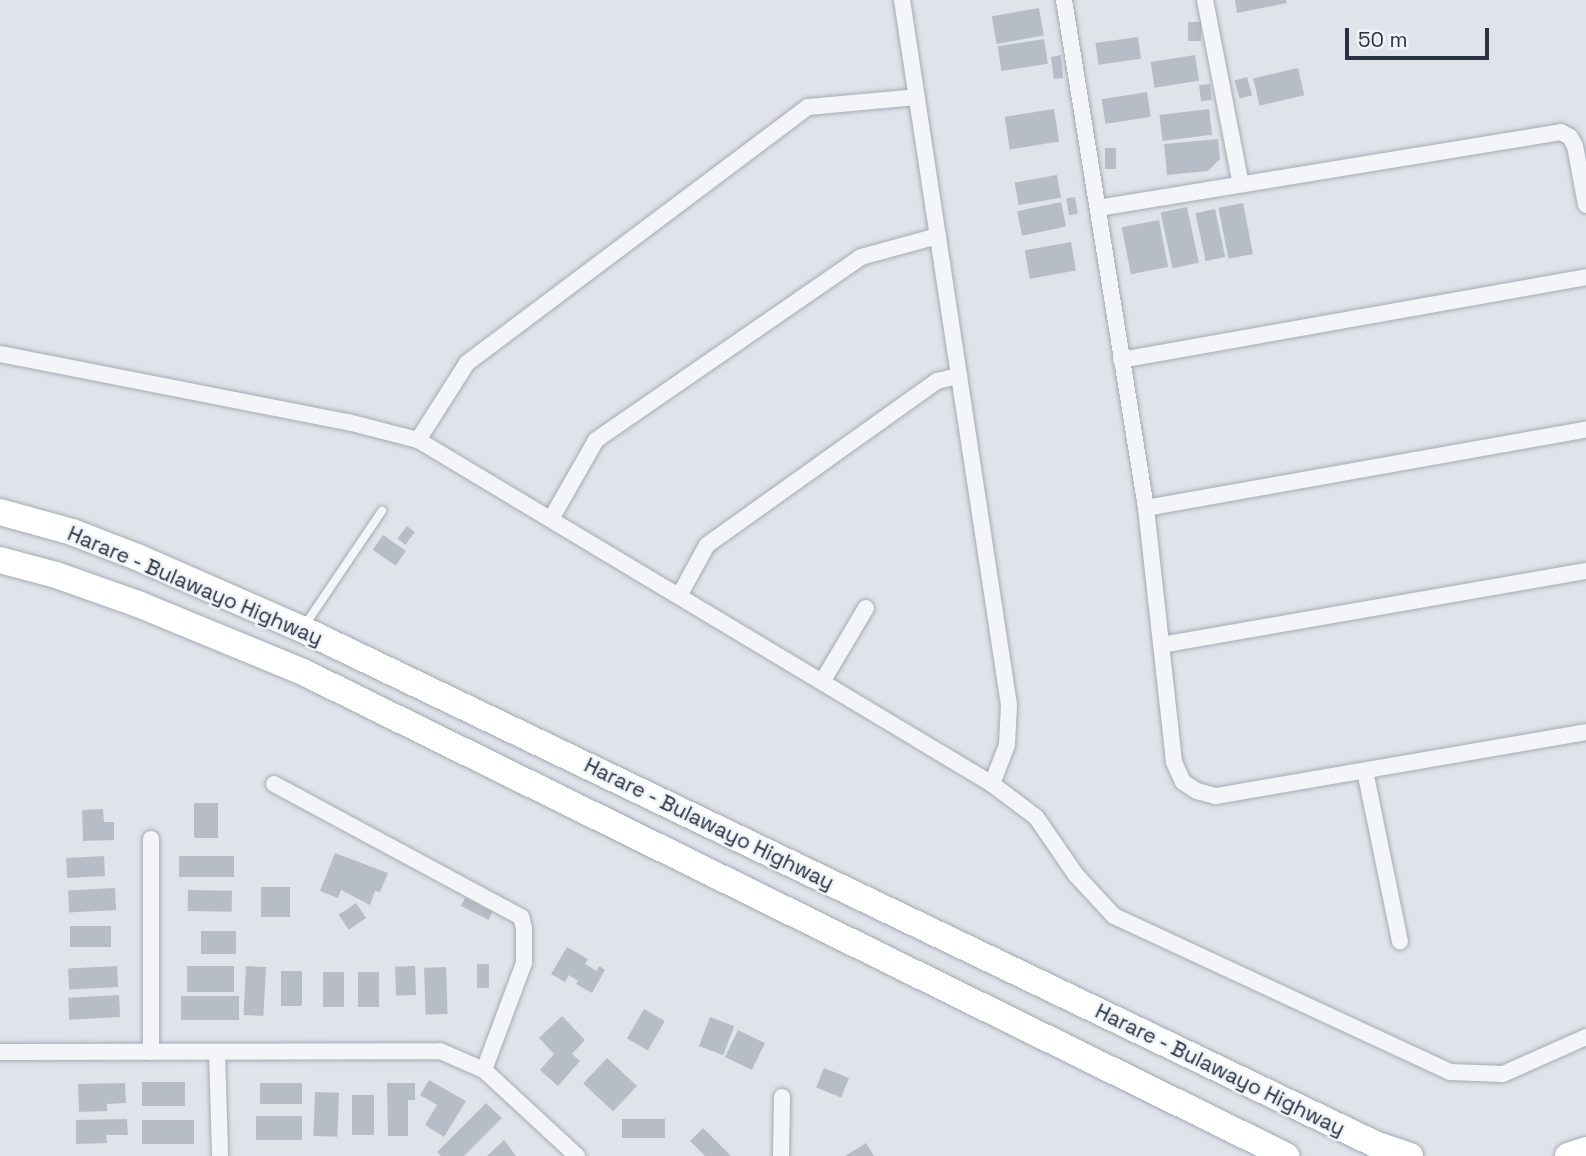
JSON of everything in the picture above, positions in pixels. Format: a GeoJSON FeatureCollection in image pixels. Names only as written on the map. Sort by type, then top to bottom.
{"type":"FeatureCollection","features":[{"type":"Feature","properties":{"kind":"highway","name":"Harare - Bulawayo Highway"},"geometry":{"type":"LineString","coordinates":[[0,512],[72,532],[303,629],[1375,1144],[1410,1156]]}},
{"type":"Feature","properties":{"kind":"highway","name":"Harare - Bulawayo Highway"},"geometry":{"type":"LineString","coordinates":[[0,561],[56,575],[138,604],[303,672],[1284,1155]]}},
{"type":"Feature","properties":{"kind":"highway"},"geometry":{"type":"LineString","coordinates":[[1569,1156],[1586,1150]]}},
{"type":"Feature","properties":{"kind":"street"},"geometry":{"type":"LineString","coordinates":[[902,0],[1009,705],[1007,745],[992,784]]}},
{"type":"Feature","properties":{"kind":"street"},"geometry":{"type":"LineString","coordinates":[[1064,0],[1146,508],[1174,762],[1183,782],[1197,791],[1216,796],[1586,732]]}},
{"type":"Feature","properties":{"kind":"street"},"geometry":{"type":"LineString","coordinates":[[1205,0],[1241,185]]}},
{"type":"Feature","properties":{"kind":"street"},"geometry":{"type":"LineString","coordinates":[[418,440],[467,363],[808,107],[917,97]]}},
{"type":"Feature","properties":{"kind":"street"},"geometry":{"type":"LineString","coordinates":[[1098,208],[1561,132],[1570,137],[1575,146],[1586,205]]}},
{"type":"Feature","properties":{"kind":"street"},"geometry":{"type":"LineString","coordinates":[[551,519],[596,440],[862,257],[938,236]]}},
{"type":"Feature","properties":{"kind":"street"},"geometry":{"type":"LineString","coordinates":[[1121,360],[1586,276]]}},
{"type":"Feature","properties":{"kind":"street"},"geometry":{"type":"LineString","coordinates":[[0,354],[348,422],[418,440],[992,784],[1036,817],[1076,875],[1114,916],[1450,1072],[1503,1074],[1586,1037]]}},
{"type":"Feature","properties":{"kind":"street"},"geometry":{"type":"LineString","coordinates":[[679,596],[707,545],[937,381],[959,376]]}},
{"type":"Feature","properties":{"kind":"street"},"geometry":{"type":"LineString","coordinates":[[1146,508],[1586,430]]}},
{"type":"Feature","properties":{"kind":"street"},"geometry":{"type":"LineString","coordinates":[[1161,645],[1586,571]]}},
{"type":"Feature","properties":{"kind":"street"},"geometry":{"type":"LineString","coordinates":[[822,682],[866,607]]}},
{"type":"Feature","properties":{"kind":"street"},"geometry":{"type":"LineString","coordinates":[[1365,771],[1400,941]]}},
{"type":"Feature","properties":{"kind":"street"},"geometry":{"type":"LineString","coordinates":[[274,784],[521,918],[524,929],[524,963],[484,1070]]}},
{"type":"Feature","properties":{"kind":"street"},"geometry":{"type":"LineString","coordinates":[[150,839],[150,1052]]}},
{"type":"Feature","properties":{"kind":"street"},"geometry":{"type":"LineString","coordinates":[[0,1052],[440,1051],[484,1070],[577,1156]]}},
{"type":"Feature","properties":{"kind":"street"},"geometry":{"type":"LineString","coordinates":[[217,1052],[220,1156]]}},
{"type":"Feature","properties":{"kind":"street"},"geometry":{"type":"LineString","coordinates":[[781,1156],[782,1097]]}},
{"type":"Feature","properties":{"kind":"lane"},"geometry":{"type":"LineString","coordinates":[[303,629],[382,512]]}},
{"type":"Feature","properties":{"kind":"building"},"geometry":{"type":"Polygon","coordinates":[[[1235,0],[1286,0],[1287,3],[1237,13],[1235,0]]]}},
{"type":"Feature","properties":{"kind":"building"},"geometry":{"type":"Polygon","coordinates":[[[1039,8],[1044,36],[997,44],[992,16],[1039,8]]]}},
{"type":"Feature","properties":{"kind":"building"},"geometry":{"type":"Polygon","coordinates":[[[1188,22],[1201,22],[1201,41],[1188,41],[1188,22]]]}},
{"type":"Feature","properties":{"kind":"building"},"geometry":{"type":"Polygon","coordinates":[[[1138,37],[1141,59],[1098,65],[1095,43],[1138,37]]]}},
{"type":"Feature","properties":{"kind":"building"},"geometry":{"type":"Polygon","coordinates":[[[1044,39],[1048,64],[1001,71],[998,46],[1044,39]]]}},
{"type":"Feature","properties":{"kind":"building"},"geometry":{"type":"Polygon","coordinates":[[[1061,55],[1063,78],[1054,79],[1051,57],[1061,55]]]}},
{"type":"Feature","properties":{"kind":"building"},"geometry":{"type":"Polygon","coordinates":[[[1195,55],[1199,81],[1155,88],[1151,62],[1195,55]]]}},
{"type":"Feature","properties":{"kind":"building"},"geometry":{"type":"Polygon","coordinates":[[[1298,68],[1304,95],[1259,106],[1253,78],[1298,68]]]}},
{"type":"Feature","properties":{"kind":"building"},"geometry":{"type":"Polygon","coordinates":[[[1247,77],[1252,95],[1240,99],[1235,81],[1247,77]]]}},
{"type":"Feature","properties":{"kind":"building"},"geometry":{"type":"Polygon","coordinates":[[[1210,84],[1212,100],[1201,101],[1199,85],[1210,84]]]}},
{"type":"Feature","properties":{"kind":"building"},"geometry":{"type":"Polygon","coordinates":[[[1147,92],[1151,117],[1105,124],[1102,99],[1147,92]]]}},
{"type":"Feature","properties":{"kind":"building"},"geometry":{"type":"Polygon","coordinates":[[[1054,109],[1059,142],[1010,149],[1005,117],[1054,109]]]}},
{"type":"Feature","properties":{"kind":"building"},"geometry":{"type":"Polygon","coordinates":[[[1209,109],[1212,135],[1163,141],[1159,115],[1209,109]]]}},
{"type":"Feature","properties":{"kind":"building"},"geometry":{"type":"Polygon","coordinates":[[[1218,139],[1220,159],[1208,171],[1167,175],[1164,144],[1218,139]]]}},
{"type":"Feature","properties":{"kind":"building"},"geometry":{"type":"Polygon","coordinates":[[[1105,148],[1116,148],[1116,169],[1105,169],[1105,148]]]}},
{"type":"Feature","properties":{"kind":"building"},"geometry":{"type":"Polygon","coordinates":[[[1057,175],[1061,198],[1019,205],[1015,182],[1057,175]]]}},
{"type":"Feature","properties":{"kind":"building"},"geometry":{"type":"Polygon","coordinates":[[[1075,197],[1078,214],[1069,215],[1066,199],[1075,197]]]}},
{"type":"Feature","properties":{"kind":"building"},"geometry":{"type":"Polygon","coordinates":[[[1061,202],[1066,226],[1022,236],[1017,211],[1061,202]]]}},
{"type":"Feature","properties":{"kind":"building"},"geometry":{"type":"Polygon","coordinates":[[[1243,203],[1253,254],[1228,259],[1218,208],[1243,203]]]}},
{"type":"Feature","properties":{"kind":"building"},"geometry":{"type":"Polygon","coordinates":[[[1187,207],[1199,263],[1172,268],[1161,213],[1187,207]]]}},
{"type":"Feature","properties":{"kind":"building"},"geometry":{"type":"Polygon","coordinates":[[[1215,209],[1225,257],[1206,261],[1195,213],[1215,209]]]}},
{"type":"Feature","properties":{"kind":"building"},"geometry":{"type":"Polygon","coordinates":[[[1159,220],[1168,267],[1131,274],[1122,227],[1159,220]]]}},
{"type":"Feature","properties":{"kind":"building"},"geometry":{"type":"Polygon","coordinates":[[[1071,242],[1076,271],[1030,279],[1025,250],[1071,242]]]}},
{"type":"Feature","properties":{"kind":"building"},"geometry":{"type":"Polygon","coordinates":[[[407,526],[415,532],[405,545],[397,539],[407,526]]]}},
{"type":"Feature","properties":{"kind":"building"},"geometry":{"type":"Polygon","coordinates":[[[383,535],[406,551],[396,566],[373,550],[383,535]]]}},
{"type":"Feature","properties":{"kind":"building"},"geometry":{"type":"Polygon","coordinates":[[[194,803],[218,803],[218,838],[194,838],[194,803]]]}},
{"type":"Feature","properties":{"kind":"building"},"geometry":{"type":"Polygon","coordinates":[[[103,809],[104,822],[114,822],[114,840],[83,841],[82,810],[103,809]]]}},
{"type":"Feature","properties":{"kind":"building"},"geometry":{"type":"Polygon","coordinates":[[[335,853],[388,873],[380,892],[375,891],[370,905],[341,890],[338,898],[320,891],[335,853]]]}},
{"type":"Feature","properties":{"kind":"building"},"geometry":{"type":"Polygon","coordinates":[[[104,856],[105,876],[67,878],[66,858],[104,856]]]}},
{"type":"Feature","properties":{"kind":"building"},"geometry":{"type":"Polygon","coordinates":[[[179,856],[234,856],[234,877],[179,877],[179,856]]]}},
{"type":"Feature","properties":{"kind":"building"},"geometry":{"type":"Polygon","coordinates":[[[261,887],[290,887],[290,917],[261,917],[261,887]]]}},
{"type":"Feature","properties":{"kind":"building"},"geometry":{"type":"Polygon","coordinates":[[[115,888],[116,910],[69,912],[68,890],[115,888]]]}},
{"type":"Feature","properties":{"kind":"building"},"geometry":{"type":"Polygon","coordinates":[[[188,890],[232,891],[232,912],[188,911],[188,890]]]}},
{"type":"Feature","properties":{"kind":"building"},"geometry":{"type":"Polygon","coordinates":[[[465,898],[493,912],[489,920],[461,906],[465,898]]]}},
{"type":"Feature","properties":{"kind":"building"},"geometry":{"type":"Polygon","coordinates":[[[356,903],[366,918],[349,930],[339,915],[356,903]]]}},
{"type":"Feature","properties":{"kind":"building"},"geometry":{"type":"Polygon","coordinates":[[[70,926],[111,926],[111,947],[70,947],[70,926]]]}},
{"type":"Feature","properties":{"kind":"building"},"geometry":{"type":"Polygon","coordinates":[[[201,931],[236,931],[236,954],[201,954],[201,931]]]}},
{"type":"Feature","properties":{"kind":"building"},"geometry":{"type":"Polygon","coordinates":[[[567,947],[588,959],[585,964],[597,971],[599,966],[605,970],[592,993],[576,984],[578,981],[569,975],[565,982],[551,974],[567,947]]]}},
{"type":"Feature","properties":{"kind":"building"},"geometry":{"type":"Polygon","coordinates":[[[477,964],[489,964],[489,988],[477,988],[477,964]]]}},
{"type":"Feature","properties":{"kind":"building"},"geometry":{"type":"Polygon","coordinates":[[[117,966],[118,987],[69,990],[68,969],[117,966]]]}},
{"type":"Feature","properties":{"kind":"building"},"geometry":{"type":"Polygon","coordinates":[[[187,966],[234,966],[234,992],[187,992],[187,966]]]}},
{"type":"Feature","properties":{"kind":"building"},"geometry":{"type":"Polygon","coordinates":[[[246,966],[266,967],[263,1016],[243,1015],[246,966]]]}},
{"type":"Feature","properties":{"kind":"building"},"geometry":{"type":"Polygon","coordinates":[[[415,966],[416,995],[396,996],[395,967],[415,966]]]}},
{"type":"Feature","properties":{"kind":"building"},"geometry":{"type":"Polygon","coordinates":[[[446,967],[448,1014],[426,1015],[424,968],[446,967]]]}},
{"type":"Feature","properties":{"kind":"building"},"geometry":{"type":"Polygon","coordinates":[[[281,971],[302,971],[302,1006],[281,1006],[281,971]]]}},
{"type":"Feature","properties":{"kind":"building"},"geometry":{"type":"Polygon","coordinates":[[[323,972],[344,972],[344,1007],[323,1007],[323,972]]]}},
{"type":"Feature","properties":{"kind":"building"},"geometry":{"type":"Polygon","coordinates":[[[358,972],[379,972],[379,1007],[358,1007],[358,972]]]}},
{"type":"Feature","properties":{"kind":"building"},"geometry":{"type":"Polygon","coordinates":[[[119,995],[120,1017],[69,1020],[68,998],[119,995]]]}},
{"type":"Feature","properties":{"kind":"building"},"geometry":{"type":"Polygon","coordinates":[[[181,996],[239,996],[239,1020],[181,1020],[181,996]]]}},
{"type":"Feature","properties":{"kind":"building"},"geometry":{"type":"Polygon","coordinates":[[[644,1009],[665,1021],[648,1050],[627,1038],[644,1009]]]}},
{"type":"Feature","properties":{"kind":"building"},"geometry":{"type":"Polygon","coordinates":[[[562,1016],[585,1040],[572,1054],[580,1061],[558,1086],[540,1070],[554,1054],[539,1038],[562,1016]]]}},
{"type":"Feature","properties":{"kind":"building"},"geometry":{"type":"Polygon","coordinates":[[[710,1017],[734,1026],[723,1055],[699,1046],[710,1017]]]}},
{"type":"Feature","properties":{"kind":"building"},"geometry":{"type":"Polygon","coordinates":[[[738,1030],[765,1043],[752,1070],[725,1057],[738,1030]]]}},
{"type":"Feature","properties":{"kind":"building"},"geometry":{"type":"Polygon","coordinates":[[[607,1058],[637,1086],[613,1112],[583,1084],[607,1058]]]}},
{"type":"Feature","properties":{"kind":"building"},"geometry":{"type":"Polygon","coordinates":[[[824,1068],[849,1078],[841,1098],[816,1087],[824,1068]]]}},
{"type":"Feature","properties":{"kind":"building"},"geometry":{"type":"Polygon","coordinates":[[[429,1080],[466,1101],[444,1137],[425,1125],[437,1105],[420,1095],[429,1080]]]}},
{"type":"Feature","properties":{"kind":"building"},"geometry":{"type":"Polygon","coordinates":[[[142,1082],[185,1082],[185,1106],[142,1106],[142,1082]]]}},
{"type":"Feature","properties":{"kind":"building"},"geometry":{"type":"Polygon","coordinates":[[[125,1083],[126,1103],[107,1104],[107,1111],[79,1112],[78,1084],[125,1083]]]}},
{"type":"Feature","properties":{"kind":"building"},"geometry":{"type":"Polygon","coordinates":[[[260,1083],[302,1083],[302,1104],[260,1104],[260,1083]]]}},
{"type":"Feature","properties":{"kind":"building"},"geometry":{"type":"Polygon","coordinates":[[[387,1083],[415,1083],[415,1100],[408,1100],[408,1136],[388,1136],[387,1083]]]}},
{"type":"Feature","properties":{"kind":"building"},"geometry":{"type":"Polygon","coordinates":[[[315,1092],[339,1093],[337,1137],[313,1136],[315,1092]]]}},
{"type":"Feature","properties":{"kind":"building"},"geometry":{"type":"Polygon","coordinates":[[[352,1095],[374,1095],[374,1135],[352,1135],[352,1095]]]}},
{"type":"Feature","properties":{"kind":"building"},"geometry":{"type":"Polygon","coordinates":[[[486,1103],[502,1118],[464,1156],[441,1156],[437,1152],[486,1103]]]}},
{"type":"Feature","properties":{"kind":"building"},"geometry":{"type":"Polygon","coordinates":[[[256,1116],[302,1116],[302,1140],[256,1140],[256,1116]]]}},
{"type":"Feature","properties":{"kind":"building"},"geometry":{"type":"Polygon","coordinates":[[[127,1119],[128,1135],[106,1135],[107,1143],[76,1144],[76,1120],[127,1119]]]}},
{"type":"Feature","properties":{"kind":"building"},"geometry":{"type":"Polygon","coordinates":[[[622,1119],[665,1119],[665,1138],[622,1138],[622,1119]]]}},
{"type":"Feature","properties":{"kind":"building"},"geometry":{"type":"Polygon","coordinates":[[[142,1120],[194,1120],[194,1144],[142,1144],[142,1120]]]}},
{"type":"Feature","properties":{"kind":"building"},"geometry":{"type":"Polygon","coordinates":[[[703,1128],[731,1156],[705,1156],[690,1141],[703,1128]]]}},
{"type":"Feature","properties":{"kind":"building"},"geometry":{"type":"Polygon","coordinates":[[[504,1140],[516,1156],[487,1156],[504,1140]]]}},
{"type":"Feature","properties":{"kind":"building"},"geometry":{"type":"Polygon","coordinates":[[[866,1143],[874,1156],[845,1156],[866,1143]]]}}]}
